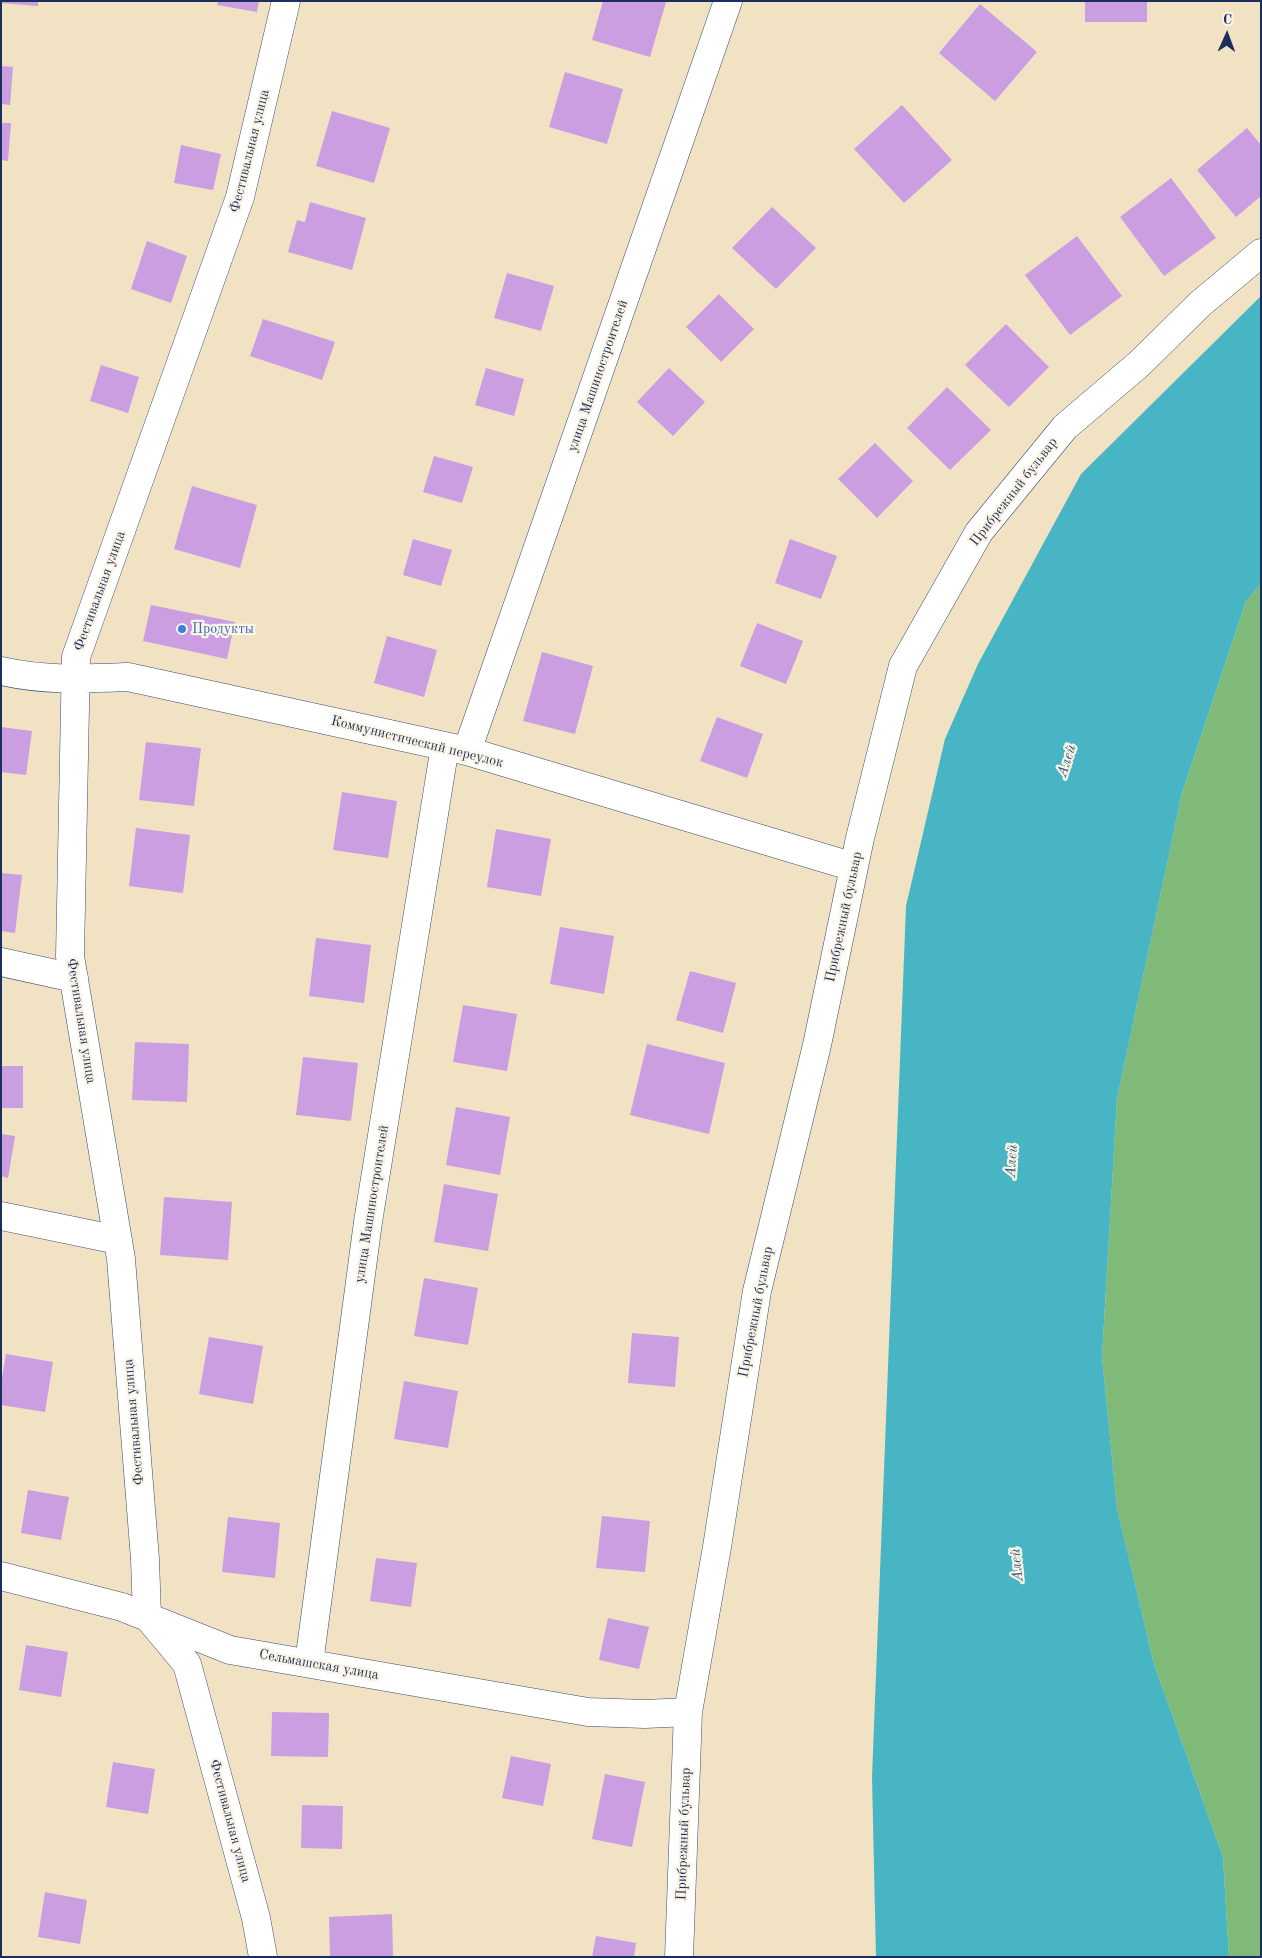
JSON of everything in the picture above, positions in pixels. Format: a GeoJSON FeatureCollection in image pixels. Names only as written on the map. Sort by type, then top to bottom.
{"type":"FeatureCollection","features":[{"type":"Feature","properties":{"kind":"street","name":"Фестивальная улица"},"geometry":{"type":"LineString","coordinates":[[263,1957],[256,1918],[187,1664],[147,1616],[145,1559],[118,1240],[70,956],[76,657],[240,197],[286,1]]}},
{"type":"Feature","properties":{"kind":"street","name":"улица Машиностроителей"},"geometry":{"type":"LineString","coordinates":[[309,1663],[368,1222],[456,748],[728,1]]}},
{"type":"Feature","properties":{"kind":"street","name":"Прибрежный бульвар"},"geometry":{"type":"LineString","coordinates":[[679,1957],[688,1712],[717,1547],[757,1290],[817,1045],[854,867],[903,666],[979,532],[1065,427],[1138,364],[1200,304],[1261,252]]}},
{"type":"Feature","properties":{"kind":"street","name":"Коммунистический переулок"},"geometry":{"type":"LineString","coordinates":[[1,670],[28,677],[77,679],[128,677],[456,748],[854,867]]}},
{"type":"Feature","properties":{"kind":"street"},"geometry":{"type":"LineString","coordinates":[[1,962],[74,978]]}},
{"type":"Feature","properties":{"kind":"street"},"geometry":{"type":"LineString","coordinates":[[1,1216],[118,1240]]}},
{"type":"Feature","properties":{"kind":"street","name":"Сельмашская улица"},"geometry":{"type":"LineString","coordinates":[[1,1576],[122,1606],[230,1650],[588,1712],[645,1714],[688,1712]]}},
{"type":"Feature","properties":{"kind":"green space"},"geometry":{"type":"Polygon","coordinates":[[[1261,584],[1261,1957],[1229,1957],[1223,1857],[1154,1664],[1117,1508],[1102,1357],[1117,1099],[1182,793],[1246,601],[1261,584]]]}},
{"type":"Feature","properties":{"kind":"water","name":"Алей"},"geometry":{"type":"Polygon","coordinates":[[[1261,296],[1261,584],[1246,601],[1182,793],[1117,1099],[1102,1357],[1117,1508],[1154,1664],[1223,1857],[1229,1957],[876,1957],[872,1777],[906,906],[945,739],[978,664],[1081,474],[1261,296]]]}},
{"type":"Feature","properties":{"kind":"building"},"geometry":{"type":"Polygon","coordinates":[[[1,1],[38,1],[38,6],[1,3],[1,1]]]}},
{"type":"Feature","properties":{"kind":"building"},"geometry":{"type":"Polygon","coordinates":[[[218,1],[259,1],[257,12],[217,5],[218,1]]]}},
{"type":"Feature","properties":{"kind":"building"},"geometry":{"type":"Polygon","coordinates":[[[603,1],[666,2],[650,57],[592,40],[603,1]]]}},
{"type":"Feature","properties":{"kind":"building"},"geometry":{"type":"Polygon","coordinates":[[[1085,1],[1147,1],[1147,22],[1085,22],[1085,1]]]}},
{"type":"Feature","properties":{"kind":"building"},"geometry":{"type":"Polygon","coordinates":[[[980,4],[1037,52],[995,101],[939,53],[980,4]]]}},
{"type":"Feature","properties":{"kind":"building"},"geometry":{"type":"Polygon","coordinates":[[[1,66],[13,67],[10,105],[1,104],[1,66]]]}},
{"type":"Feature","properties":{"kind":"building"},"geometry":{"type":"Polygon","coordinates":[[[565,72],[623,89],[607,144],[549,127],[565,72]]]}},
{"type":"Feature","properties":{"kind":"building"},"geometry":{"type":"Polygon","coordinates":[[[902,105],[952,160],[904,203],[854,149],[902,105]]]}},
{"type":"Feature","properties":{"kind":"building"},"geometry":{"type":"Polygon","coordinates":[[[332,111],[390,128],[374,183],[316,166],[332,111]]]}},
{"type":"Feature","properties":{"kind":"building"},"geometry":{"type":"Polygon","coordinates":[[[1,123],[11,123],[8,161],[1,160],[1,123]]]}},
{"type":"Feature","properties":{"kind":"building"},"geometry":{"type":"Polygon","coordinates":[[[1247,128],[1261,145],[1261,196],[1236,217],[1197,170],[1247,128]]]}},
{"type":"Feature","properties":{"kind":"building"},"geometry":{"type":"Polygon","coordinates":[[[181,145],[221,154],[213,190],[174,183],[181,145]]]}},
{"type":"Feature","properties":{"kind":"building"},"geometry":{"type":"Polygon","coordinates":[[[1171,178],[1216,238],[1164,276],[1120,217],[1171,178]]]}},
{"type":"Feature","properties":{"kind":"building"},"geometry":{"type":"Polygon","coordinates":[[[310,202],[366,218],[352,270],[288,252],[297,220],[305,222],[310,202]]]}},
{"type":"Feature","properties":{"kind":"building"},"geometry":{"type":"Polygon","coordinates":[[[772,207],[816,248],[776,289],[732,248],[772,207]]]}},
{"type":"Feature","properties":{"kind":"building"},"geometry":{"type":"Polygon","coordinates":[[[1077,236],[1122,296],[1070,335],[1025,275],[1077,236]]]}},
{"type":"Feature","properties":{"kind":"building"},"geometry":{"type":"Polygon","coordinates":[[[147,241],[187,256],[171,303],[131,289],[147,241]]]}},
{"type":"Feature","properties":{"kind":"building"},"geometry":{"type":"Polygon","coordinates":[[[507,273],[554,286],[541,331],[494,318],[507,273]]]}},
{"type":"Feature","properties":{"kind":"building"},"geometry":{"type":"Polygon","coordinates":[[[719,294],[754,329],[721,362],[686,327],[719,294]]]}},
{"type":"Feature","properties":{"kind":"building"},"geometry":{"type":"Polygon","coordinates":[[[263,319],[335,342],[322,380],[250,356],[263,319]]]}},
{"type":"Feature","properties":{"kind":"building"},"geometry":{"type":"Polygon","coordinates":[[[1006,324],[1049,367],[1009,407],[965,365],[1006,324]]]}},
{"type":"Feature","properties":{"kind":"building"},"geometry":{"type":"Polygon","coordinates":[[[101,365],[139,377],[128,413],[90,401],[101,365]]]}},
{"type":"Feature","properties":{"kind":"building"},"geometry":{"type":"Polygon","coordinates":[[[486,368],[524,379],[514,416],[475,405],[486,368]]]}},
{"type":"Feature","properties":{"kind":"building"},"geometry":{"type":"Polygon","coordinates":[[[669,368],[705,402],[673,436],[637,402],[669,368]]]}},
{"type":"Feature","properties":{"kind":"building"},"geometry":{"type":"Polygon","coordinates":[[[947,387],[991,430],[950,470],[907,428],[947,387]]]}},
{"type":"Feature","properties":{"kind":"building"},"geometry":{"type":"Polygon","coordinates":[[[875,443],[913,481],[877,518],[838,479],[875,443]]]}},
{"type":"Feature","properties":{"kind":"building"},"geometry":{"type":"Polygon","coordinates":[[[434,456],[473,467],[462,503],[423,492],[434,456]]]}},
{"type":"Feature","properties":{"kind":"building"},"geometry":{"type":"Polygon","coordinates":[[[192,486],[257,505],[240,568],[174,549],[192,486]]]}},
{"type":"Feature","properties":{"kind":"building"},"geometry":{"type":"Polygon","coordinates":[[[413,539],[452,550],[441,586],[403,575],[413,539]]]}},
{"type":"Feature","properties":{"kind":"building"},"geometry":{"type":"Polygon","coordinates":[[[790,539],[837,556],[821,599],[775,583],[790,539]]]}},
{"type":"Feature","properties":{"kind":"building"},"geometry":{"type":"Polygon","coordinates":[[[151,605],[235,622],[227,659],[143,641],[151,605]]]}},
{"type":"Feature","properties":{"kind":"building"},"geometry":{"type":"Polygon","coordinates":[[[757,623],[803,641],[786,684],[740,666],[757,623]]]}},
{"type":"Feature","properties":{"kind":"building"},"geometry":{"type":"Polygon","coordinates":[[[387,636],[437,650],[424,697],[374,683],[387,636]]]}},
{"type":"Feature","properties":{"kind":"building"},"geometry":{"type":"Polygon","coordinates":[[[542,652],[593,666],[575,734],[523,721],[542,652]]]}},
{"type":"Feature","properties":{"kind":"building"},"geometry":{"type":"Polygon","coordinates":[[[717,717],[763,734],[747,778],[700,761],[717,717]]]}},
{"type":"Feature","properties":{"kind":"building"},"geometry":{"type":"Polygon","coordinates":[[[1,727],[32,731],[26,775],[1,772],[1,727]]]}},
{"type":"Feature","properties":{"kind":"building"},"geometry":{"type":"Polygon","coordinates":[[[146,742],[201,748],[194,806],[139,800],[146,742]]]}},
{"type":"Feature","properties":{"kind":"building"},"geometry":{"type":"Polygon","coordinates":[[[342,792],[397,801],[388,858],[333,850],[342,792]]]}},
{"type":"Feature","properties":{"kind":"building"},"geometry":{"type":"Polygon","coordinates":[[[136,828],[190,835],[183,893],[129,886],[136,828]]]}},
{"type":"Feature","properties":{"kind":"building"},"geometry":{"type":"Polygon","coordinates":[[[496,829],[551,839],[541,896],[487,887],[496,829]]]}},
{"type":"Feature","properties":{"kind":"building"},"geometry":{"type":"Polygon","coordinates":[[[1,873],[22,875],[15,933],[1,931],[1,873]]]}},
{"type":"Feature","properties":{"kind":"building"},"geometry":{"type":"Polygon","coordinates":[[[560,927],[614,936],[604,994],[550,984],[560,927]]]}},
{"type":"Feature","properties":{"kind":"building"},"geometry":{"type":"Polygon","coordinates":[[[316,938],[371,945],[364,1003],[309,996],[316,938]]]}},
{"type":"Feature","properties":{"kind":"building"},"geometry":{"type":"Polygon","coordinates":[[[690,971],[736,983],[723,1033],[676,1020],[690,971]]]}},
{"type":"Feature","properties":{"kind":"building"},"geometry":{"type":"Polygon","coordinates":[[[463,1005],[517,1014],[507,1071],[453,1062],[463,1005]]]}},
{"type":"Feature","properties":{"kind":"building"},"geometry":{"type":"Polygon","coordinates":[[[135,1042],[189,1044],[187,1102],[132,1100],[135,1042]]]}},
{"type":"Feature","properties":{"kind":"building"},"geometry":{"type":"Polygon","coordinates":[[[647,1044],[725,1063],[709,1134],[630,1115],[647,1044]]]}},
{"type":"Feature","properties":{"kind":"building"},"geometry":{"type":"Polygon","coordinates":[[[303,1057],[358,1063],[351,1121],[296,1115],[303,1057]]]}},
{"type":"Feature","properties":{"kind":"building"},"geometry":{"type":"Polygon","coordinates":[[[1,1066],[23,1066],[23,1108],[1,1108],[1,1066]]]}},
{"type":"Feature","properties":{"kind":"building"},"geometry":{"type":"Polygon","coordinates":[[[456,1107],[510,1117],[500,1175],[446,1165],[456,1107]]]}},
{"type":"Feature","properties":{"kind":"building"},"geometry":{"type":"Polygon","coordinates":[[[1,1134],[15,1136],[8,1178],[1,1176],[1,1134]]]}},
{"type":"Feature","properties":{"kind":"building"},"geometry":{"type":"Polygon","coordinates":[[[444,1184],[498,1194],[488,1251],[434,1242],[444,1184]]]}},
{"type":"Feature","properties":{"kind":"building"},"geometry":{"type":"Polygon","coordinates":[[[164,1197],[232,1202],[228,1260],[160,1255],[164,1197]]]}},
{"type":"Feature","properties":{"kind":"building"},"geometry":{"type":"Polygon","coordinates":[[[424,1278],[478,1288],[468,1345],[414,1336],[424,1278]]]}},
{"type":"Feature","properties":{"kind":"building"},"geometry":{"type":"Polygon","coordinates":[[[632,1333],[679,1337],[675,1387],[628,1383],[632,1333]]]}},
{"type":"Feature","properties":{"kind":"building"},"geometry":{"type":"Polygon","coordinates":[[[209,1337],[263,1346],[253,1404],[199,1394],[209,1337]]]}},
{"type":"Feature","properties":{"kind":"building"},"geometry":{"type":"Polygon","coordinates":[[[6,1354],[53,1362],[45,1412],[1,1405],[1,1384],[6,1354]]]}},
{"type":"Feature","properties":{"kind":"building"},"geometry":{"type":"Polygon","coordinates":[[[404,1381],[458,1391],[448,1448],[394,1439],[404,1381]]]}},
{"type":"Feature","properties":{"kind":"building"},"geometry":{"type":"Polygon","coordinates":[[[28,1490],[69,1497],[61,1540],[21,1533],[28,1490]]]}},
{"type":"Feature","properties":{"kind":"building"},"geometry":{"type":"Polygon","coordinates":[[[602,1516],[650,1521],[645,1572],[596,1568],[602,1516]]]}},
{"type":"Feature","properties":{"kind":"building"},"geometry":{"type":"Polygon","coordinates":[[[228,1517],[280,1523],[275,1578],[222,1572],[228,1517]]]}},
{"type":"Feature","properties":{"kind":"building"},"geometry":{"type":"Polygon","coordinates":[[[376,1558],[417,1563],[411,1607],[370,1601],[376,1558]]]}},
{"type":"Feature","properties":{"kind":"building"},"geometry":{"type":"Polygon","coordinates":[[[608,1618],[649,1627],[639,1669],[599,1660],[608,1618]]]}},
{"type":"Feature","properties":{"kind":"building"},"geometry":{"type":"Polygon","coordinates":[[[26,1645],[68,1652],[61,1697],[19,1690],[26,1645]]]}},
{"type":"Feature","properties":{"kind":"building"},"geometry":{"type":"Polygon","coordinates":[[[272,1712],[329,1713],[328,1757],[271,1756],[272,1712]]]}},
{"type":"Feature","properties":{"kind":"building"},"geometry":{"type":"Polygon","coordinates":[[[511,1756],[551,1764],[543,1806],[502,1798],[511,1756]]]}},
{"type":"Feature","properties":{"kind":"building"},"geometry":{"type":"Polygon","coordinates":[[[113,1762],[155,1769],[148,1814],[106,1807],[113,1762]]]}},
{"type":"Feature","properties":{"kind":"building"},"geometry":{"type":"Polygon","coordinates":[[[605,1774],[645,1782],[632,1847],[592,1839],[605,1774]]]}},
{"type":"Feature","properties":{"kind":"building"},"geometry":{"type":"Polygon","coordinates":[[[302,1805],[343,1806],[342,1849],[301,1848],[302,1805]]]}},
{"type":"Feature","properties":{"kind":"building"},"geometry":{"type":"Polygon","coordinates":[[[45,1892],[87,1900],[80,1944],[38,1937],[45,1892]]]}},
{"type":"Feature","properties":{"kind":"building"},"geometry":{"type":"Polygon","coordinates":[[[392,1914],[393,1957],[330,1957],[329,1917],[392,1914]]]}},
{"type":"Feature","properties":{"kind":"building"},"geometry":{"type":"Polygon","coordinates":[[[596,1936],[636,1943],[634,1957],[592,1957],[596,1936]]]}},
{"type":"Feature","properties":{"kind":"place","name":"Продукты"},"geometry":{"type":"Point","coordinates":[182,629]}}]}
